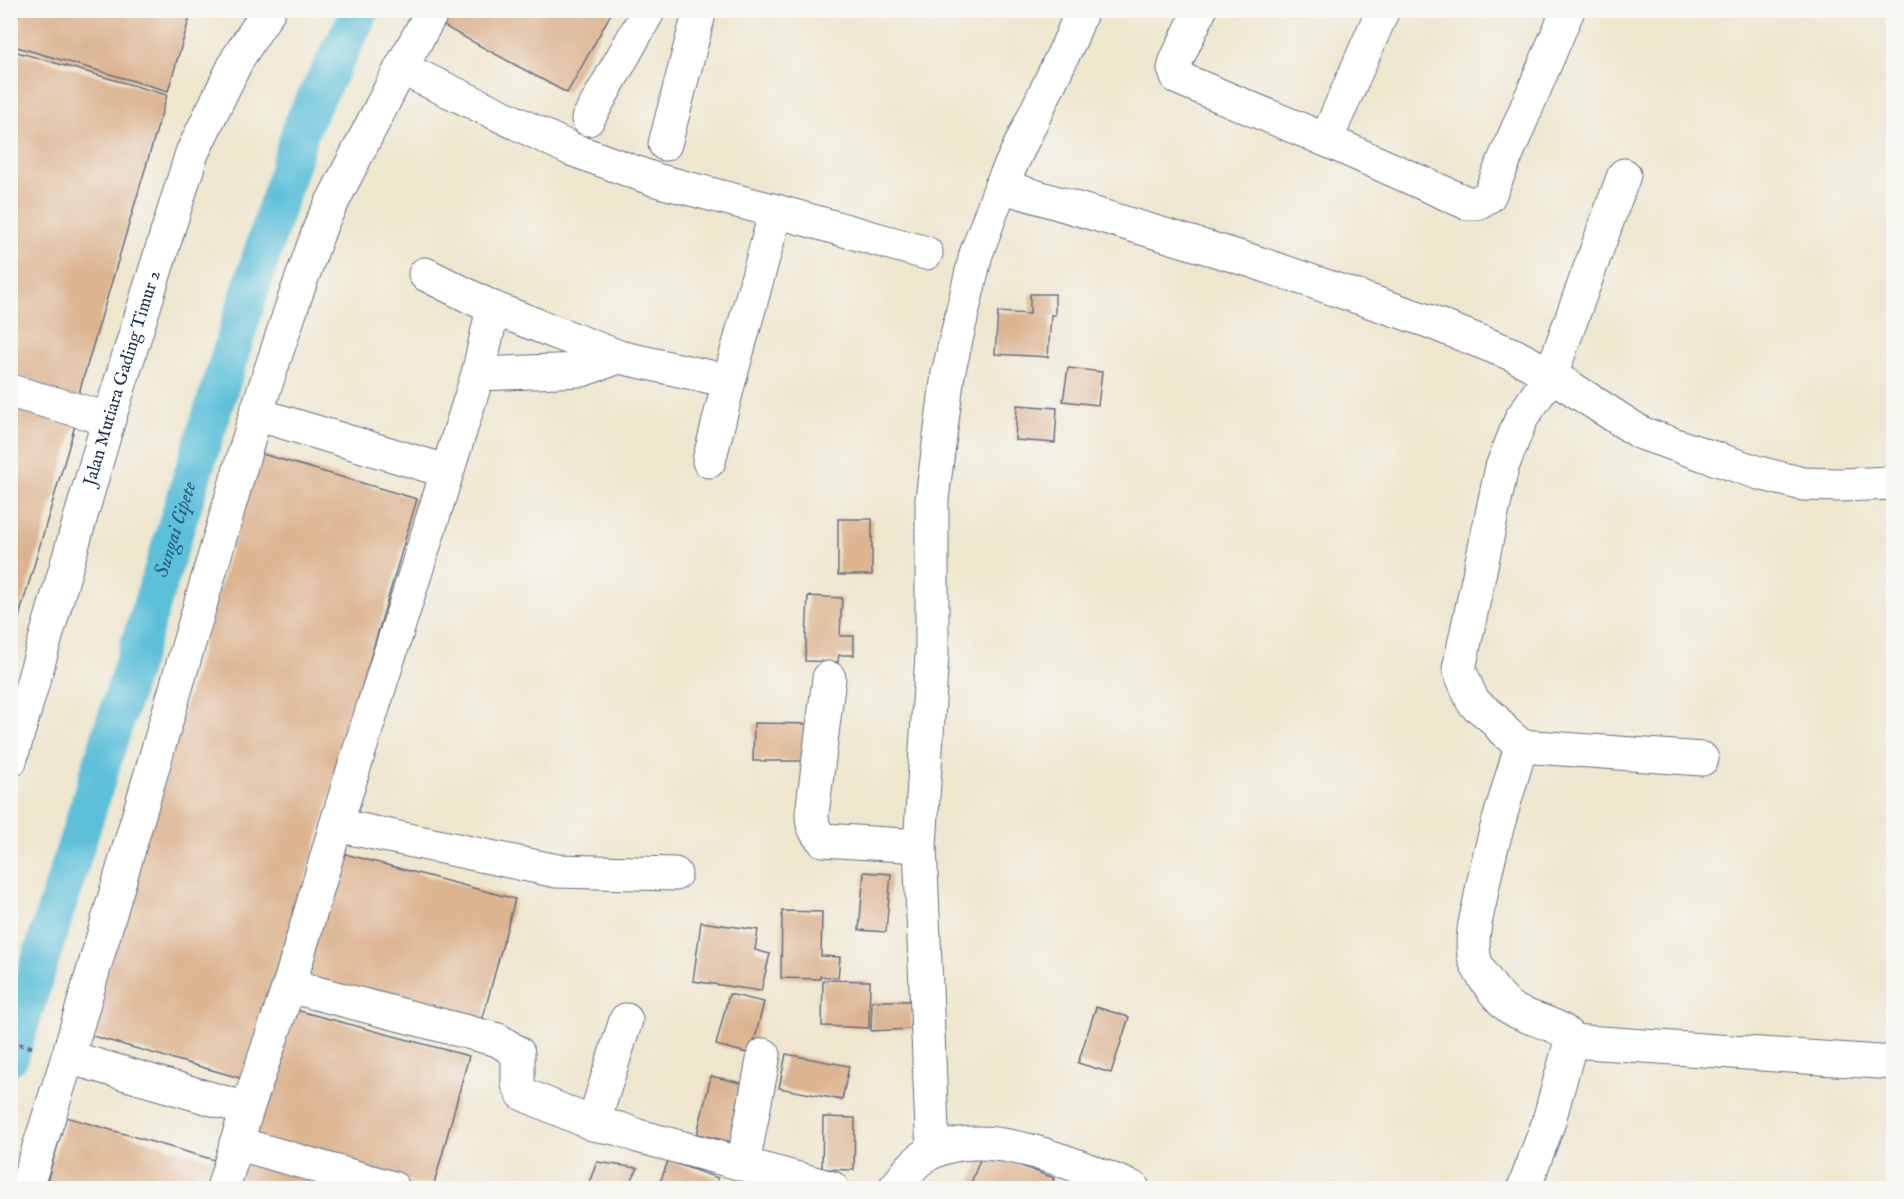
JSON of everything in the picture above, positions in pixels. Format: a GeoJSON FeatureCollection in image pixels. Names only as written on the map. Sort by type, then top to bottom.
{"type":"FeatureCollection","features":[{"type":"Feature","properties":{"kind":"street","name":"Jalan Mutiara Gading Timur 2"},"geometry":{"type":"LineString","coordinates":[[10,760],[109,419],[192,153],[238,58],[269,10]]}},
{"type":"Feature","properties":{"kind":"street"},"geometry":{"type":"LineString","coordinates":[[26,1188],[52,1053],[256,414],[322,222],[433,10]]}},
{"type":"Feature","properties":{"kind":"street"},"geometry":{"type":"LineString","coordinates":[[588,119],[648,10]]}},
{"type":"Feature","properties":{"kind":"street"},"geometry":{"type":"LineString","coordinates":[[665,144],[700,10]]}},
{"type":"Feature","properties":{"kind":"street"},"geometry":{"type":"LineString","coordinates":[[933,1152],[920,846],[932,654],[932,499],[948,374],[976,254],[1001,186],[1082,10]]}},
{"type":"Feature","properties":{"kind":"street"},"geometry":{"type":"LineString","coordinates":[[1200,10],[1176,61],[1174,69],[1178,78],[1326,140],[1467,203],[1477,203],[1489,196],[1568,10]]}},
{"type":"Feature","properties":{"kind":"street"},"geometry":{"type":"LineString","coordinates":[[1326,140],[1383,10]]}},
{"type":"Feature","properties":{"kind":"street"},"geometry":{"type":"LineString","coordinates":[[401,68],[571,149],[656,180],[926,253]]}},
{"type":"Feature","properties":{"kind":"street"},"geometry":{"type":"LineString","coordinates":[[1624,175],[1551,375],[1521,419],[1502,467],[1459,669],[1473,702],[1521,746],[1702,759]]}},
{"type":"Feature","properties":{"kind":"street"},"geometry":{"type":"LineString","coordinates":[[1001,186],[1252,261],[1428,321],[1514,355],[1551,375],[1641,433],[1749,469],[1803,484],[1893,483]]}},
{"type":"Feature","properties":{"kind":"street"},"geometry":{"type":"LineString","coordinates":[[709,461],[776,211]]}},
{"type":"Feature","properties":{"kind":"street"},"geometry":{"type":"LineString","coordinates":[[425,274],[493,308],[619,357],[729,381]]}},
{"type":"Feature","properties":{"kind":"street"},"geometry":{"type":"LineString","coordinates":[[223,1188],[289,986],[336,825],[478,374],[493,308]]}},
{"type":"Feature","properties":{"kind":"street"},"geometry":{"type":"LineString","coordinates":[[478,374],[582,370],[619,357]]}},
{"type":"Feature","properties":{"kind":"street"},"geometry":{"type":"LineString","coordinates":[[10,391],[109,419]]}},
{"type":"Feature","properties":{"kind":"street"},"geometry":{"type":"LineString","coordinates":[[256,414],[446,471]]}},
{"type":"Feature","properties":{"kind":"street"},"geometry":{"type":"LineString","coordinates":[[829,678],[812,814],[815,832],[824,840],[920,846]]}},
{"type":"Feature","properties":{"kind":"street"},"geometry":{"type":"LineString","coordinates":[[1521,746],[1487,860],[1474,933],[1474,957],[1486,980],[1508,1006],[1520,1014],[1564,1030],[1571,1041],[1548,1124],[1524,1188]]}},
{"type":"Feature","properties":{"kind":"street"},"geometry":{"type":"LineString","coordinates":[[336,825],[556,871],[675,874]]}},
{"type":"Feature","properties":{"kind":"street"},"geometry":{"type":"LineString","coordinates":[[289,986],[498,1040],[518,1053],[518,1084],[523,1094],[593,1124],[620,1129],[638,1136],[832,1188]]}},
{"type":"Feature","properties":{"kind":"street"},"geometry":{"type":"LineString","coordinates":[[593,1124],[626,1020]]}},
{"type":"Feature","properties":{"kind":"street"},"geometry":{"type":"LineString","coordinates":[[1571,1041],[1893,1063]]}},
{"type":"Feature","properties":{"kind":"street"},"geometry":{"type":"LineString","coordinates":[[52,1053],[247,1109]]}},
{"type":"Feature","properties":{"kind":"street"},"geometry":{"type":"LineString","coordinates":[[743,1164],[764,1055]]}},
{"type":"Feature","properties":{"kind":"street"},"geometry":{"type":"LineString","coordinates":[[237,1143],[393,1188]]}},
{"type":"Feature","properties":{"kind":"street"},"geometry":{"type":"LineString","coordinates":[[895,1188],[920,1159],[933,1152],[966,1143],[991,1144],[1044,1154],[1133,1188]]}},
{"type":"Feature","properties":{"kind":"path"},"geometry":{"type":"LineString","coordinates":[[10,1042],[52,1053]]}},
{"type":"Feature","properties":{"kind":"building"},"geometry":{"type":"Polygon","coordinates":[[[20,10],[192,10],[168,91],[10,45],[20,10]]]}},
{"type":"Feature","properties":{"kind":"building"},"geometry":{"type":"Polygon","coordinates":[[[447,10],[613,10],[567,93],[440,24],[447,10]]]}},
{"type":"Feature","properties":{"kind":"building"},"geometry":{"type":"Polygon","coordinates":[[[10,50],[167,95],[76,403],[10,384],[10,50]]]}},
{"type":"Feature","properties":{"kind":"building"},"geometry":{"type":"Polygon","coordinates":[[[1030,294],[1055,294],[1055,315],[1051,315],[1048,357],[995,354],[998,312],[1030,314],[1030,294]]]}},
{"type":"Feature","properties":{"kind":"building"},"geometry":{"type":"Polygon","coordinates":[[[1068,368],[1102,372],[1098,405],[1063,401],[1068,368]]]}},
{"type":"Feature","properties":{"kind":"building"},"geometry":{"type":"Polygon","coordinates":[[[10,403],[76,422],[11,644],[10,644],[10,403]]]}},
{"type":"Feature","properties":{"kind":"building"},"geometry":{"type":"Polygon","coordinates":[[[1017,405],[1057,408],[1055,443],[1015,440],[1017,405]]]}},
{"type":"Feature","properties":{"kind":"building"},"geometry":{"type":"Polygon","coordinates":[[[259,453],[417,499],[247,1080],[89,1035],[259,453]]]}},
{"type":"Feature","properties":{"kind":"building"},"geometry":{"type":"Polygon","coordinates":[[[838,519],[872,519],[872,575],[838,575],[838,519]]]}},
{"type":"Feature","properties":{"kind":"building"},"geometry":{"type":"Polygon","coordinates":[[[808,596],[842,598],[840,636],[854,636],[854,655],[839,655],[838,662],[805,661],[808,596]]]}},
{"type":"Feature","properties":{"kind":"building"},"geometry":{"type":"Polygon","coordinates":[[[754,723],[809,724],[808,761],[753,761],[754,723]]]}},
{"type":"Feature","properties":{"kind":"building"},"geometry":{"type":"Polygon","coordinates":[[[334,851],[515,899],[479,1032],[299,983],[334,851]]]}},
{"type":"Feature","properties":{"kind":"building"},"geometry":{"type":"Polygon","coordinates":[[[864,872],[891,874],[886,932],[859,930],[864,872]]]}},
{"type":"Feature","properties":{"kind":"building"},"geometry":{"type":"Polygon","coordinates":[[[782,911],[822,912],[821,956],[840,957],[838,978],[820,976],[820,979],[781,978],[782,911]]]}},
{"type":"Feature","properties":{"kind":"building"},"geometry":{"type":"Polygon","coordinates":[[[701,922],[758,930],[755,950],[770,954],[761,991],[693,981],[701,922]]]}},
{"type":"Feature","properties":{"kind":"building"},"geometry":{"type":"Polygon","coordinates":[[[823,980],[870,981],[869,1028],[822,1026],[823,980]]]}},
{"type":"Feature","properties":{"kind":"building"},"geometry":{"type":"Polygon","coordinates":[[[729,994],[764,1002],[751,1054],[716,1045],[729,994]]]}},
{"type":"Feature","properties":{"kind":"building"},"geometry":{"type":"Polygon","coordinates":[[[872,1001],[911,1001],[912,1029],[871,1031],[872,1001]]]}},
{"type":"Feature","properties":{"kind":"building"},"geometry":{"type":"Polygon","coordinates":[[[1096,1007],[1129,1017],[1111,1073],[1078,1063],[1096,1007]]]}},
{"type":"Feature","properties":{"kind":"building"},"geometry":{"type":"Polygon","coordinates":[[[288,1008],[469,1056],[433,1188],[252,1140],[288,1008]]]}},
{"type":"Feature","properties":{"kind":"building"},"geometry":{"type":"Polygon","coordinates":[[[786,1054],[849,1066],[842,1100],[779,1088],[786,1054]]]}},
{"type":"Feature","properties":{"kind":"building"},"geometry":{"type":"Polygon","coordinates":[[[711,1076],[754,1086],[740,1144],[697,1134],[711,1076]]]}},
{"type":"Feature","properties":{"kind":"building"},"geometry":{"type":"Polygon","coordinates":[[[66,1117],[225,1163],[217,1188],[45,1188],[66,1117]]]}},
{"type":"Feature","properties":{"kind":"building"},"geometry":{"type":"Polygon","coordinates":[[[823,1117],[855,1118],[854,1170],[822,1169],[823,1117]]]}},
{"type":"Feature","properties":{"kind":"building"},"geometry":{"type":"Polygon","coordinates":[[[983,1152],[1054,1178],[1050,1188],[969,1188],[983,1152]]]}},
{"type":"Feature","properties":{"kind":"building"},"geometry":{"type":"Polygon","coordinates":[[[244,1159],[351,1188],[236,1188],[244,1159]]]}},
{"type":"Feature","properties":{"kind":"building"},"geometry":{"type":"Polygon","coordinates":[[[668,1161],[718,1178],[714,1188],[658,1188],[668,1161]]]}},
{"type":"Feature","properties":{"kind":"building"},"geometry":{"type":"Polygon","coordinates":[[[597,1162],[638,1168],[627,1188],[587,1188],[597,1162]]]}},
{"type":"Feature","properties":{"kind":"waterway","name":"Sungai Cipete"},"geometry":{"type":"LineString","coordinates":[[10,1056],[303,123],[361,10]]}}]}
